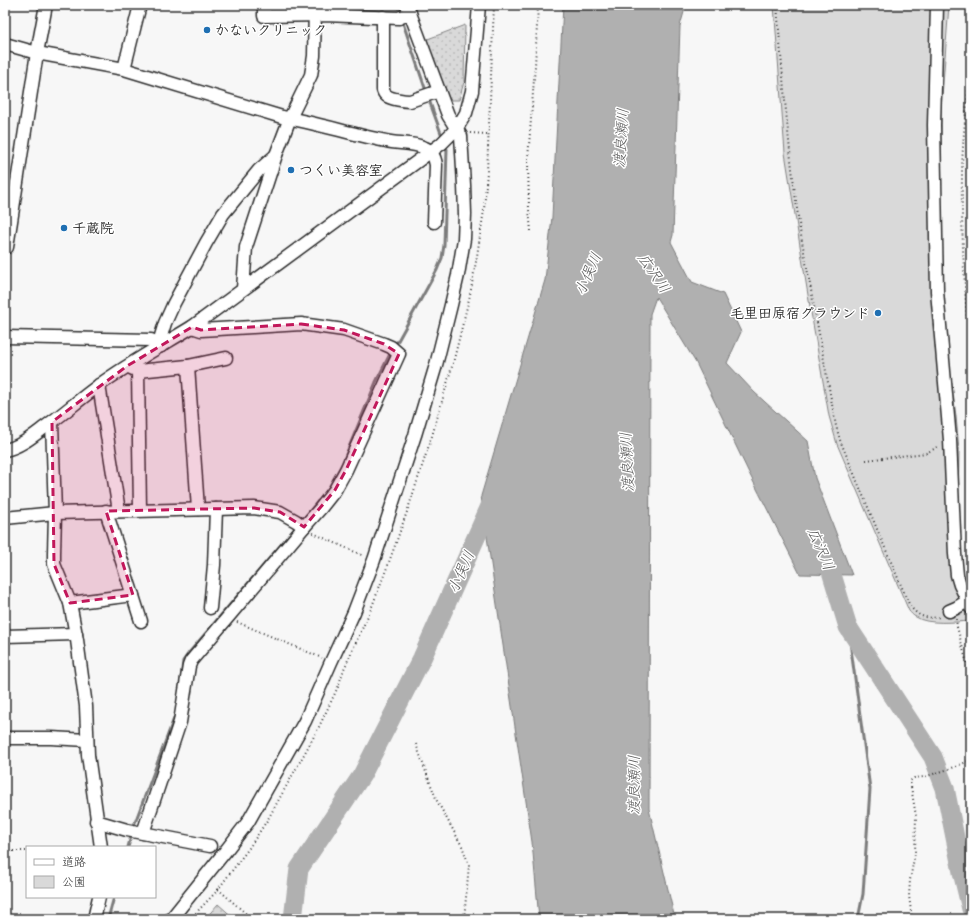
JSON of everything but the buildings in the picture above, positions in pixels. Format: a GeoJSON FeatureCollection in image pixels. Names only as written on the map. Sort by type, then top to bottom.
{"type":"FeatureCollection","features":[{"type":"Feature","properties":{"kind":"street"},"geometry":{"type":"LineString","coordinates":[[5,247],[7,247],[37,53],[46,5]]}},
{"type":"Feature","properties":{"kind":"street"},"geometry":{"type":"LineString","coordinates":[[124,69],[141,5]]}},
{"type":"Feature","properties":{"kind":"street"},"geometry":{"type":"LineString","coordinates":[[264,5],[264,16],[314,10],[332,10],[399,18],[408,9],[448,115],[462,130]]}},
{"type":"Feature","properties":{"kind":"street"},"geometry":{"type":"LineString","coordinates":[[171,919],[248,822],[305,721],[330,662],[354,612],[374,560],[416,435],[438,358],[458,275],[464,239],[465,214],[461,136],[472,91],[479,5]]}},
{"type":"Feature","properties":{"kind":"street"},"geometry":{"type":"LineString","coordinates":[[937,5],[934,125],[937,291],[950,440],[957,576],[969,604],[952,610]]}},
{"type":"Feature","properties":{"kind":"street"},"geometry":{"type":"LineString","coordinates":[[243,289],[246,247],[276,155],[290,118],[311,75],[314,56],[314,10]]}},
{"type":"Feature","properties":{"kind":"street"},"geometry":{"type":"LineString","coordinates":[[383,17],[384,94],[410,101],[439,91]]}},
{"type":"Feature","properties":{"kind":"street"},"geometry":{"type":"LineString","coordinates":[[5,44],[37,53],[124,69],[282,117],[301,120],[390,142],[423,147],[431,152],[435,158],[434,222]]}},
{"type":"Feature","properties":{"kind":"street"},"geometry":{"type":"LineString","coordinates":[[5,450],[20,444],[52,422],[98,385],[132,368],[161,346],[192,326],[462,130]]}},
{"type":"Feature","properties":{"kind":"street"},"geometry":{"type":"LineString","coordinates":[[161,346],[161,336],[174,303],[223,214],[259,170],[276,155]]}},
{"type":"Feature","properties":{"kind":"street"},"geometry":{"type":"LineString","coordinates":[[136,831],[180,722],[191,661],[300,524],[320,509],[335,490],[346,470],[399,354],[391,347],[344,330],[301,324],[200,330],[192,326]]}},
{"type":"Feature","properties":{"kind":"street"},"geometry":{"type":"LineString","coordinates":[[5,337],[151,340],[161,346]]}},
{"type":"Feature","properties":{"kind":"street"},"geometry":{"type":"LineString","coordinates":[[132,368],[188,366],[226,358]]}},
{"type":"Feature","properties":{"kind":"street"},"geometry":{"type":"LineString","coordinates":[[188,366],[198,509]]}},
{"type":"Feature","properties":{"kind":"street"},"geometry":{"type":"LineString","coordinates":[[132,368],[140,510]]}},
{"type":"Feature","properties":{"kind":"street"},"geometry":{"type":"LineString","coordinates":[[98,385],[119,511]]}},
{"type":"Feature","properties":{"kind":"street"},"geometry":{"type":"LineString","coordinates":[[52,422],[55,513],[54,564],[70,603],[76,634],[86,706],[88,756],[96,821],[101,846]]}},
{"type":"Feature","properties":{"kind":"street"},"geometry":{"type":"LineString","coordinates":[[5,518],[55,513],[254,508],[280,512],[300,524]]}},
{"type":"Feature","properties":{"kind":"street"},"geometry":{"type":"LineString","coordinates":[[210,608],[214,565],[216,509]]}},
{"type":"Feature","properties":{"kind":"street"},"geometry":{"type":"LineString","coordinates":[[106,511],[141,621]]}},
{"type":"Feature","properties":{"kind":"street"},"geometry":{"type":"LineString","coordinates":[[70,603],[133,595]]}},
{"type":"Feature","properties":{"kind":"street"},"geometry":{"type":"LineString","coordinates":[[5,636],[76,634]]}},
{"type":"Feature","properties":{"kind":"street"},"geometry":{"type":"LineString","coordinates":[[5,738],[87,740]]}},
{"type":"Feature","properties":{"kind":"street"},"geometry":{"type":"LineString","coordinates":[[96,821],[210,846]]}},
{"type":"Feature","properties":{"kind":"street"},"geometry":{"type":"LineString","coordinates":[[94,919],[99,898]]}},
{"type":"Feature","properties":{"kind":"path"},"geometry":{"type":"LineString","coordinates":[[462,130],[489,134],[494,5]]}},
{"type":"Feature","properties":{"kind":"path"},"geometry":{"type":"LineString","coordinates":[[531,231],[528,159],[538,5]]}},
{"type":"Feature","properties":{"kind":"path"},"geometry":{"type":"LineString","coordinates":[[777,5],[796,203],[836,426],[840,440],[909,604],[917,614],[932,618],[940,617],[952,610],[971,678]]}},
{"type":"Feature","properties":{"kind":"path"},"geometry":{"type":"LineString","coordinates":[[971,67],[962,176],[964,275],[971,372]]}},
{"type":"Feature","properties":{"kind":"path"},"geometry":{"type":"LineString","coordinates":[[866,460],[926,453],[936,448],[939,440]]}},
{"type":"Feature","properties":{"kind":"path"},"geometry":{"type":"LineString","coordinates":[[300,524],[308,531],[361,555]]}},
{"type":"Feature","properties":{"kind":"path"},"geometry":{"type":"LineString","coordinates":[[233,620],[318,656]]}},
{"type":"Feature","properties":{"kind":"path"},"geometry":{"type":"LineString","coordinates":[[416,744],[438,801],[462,846],[469,865],[464,919]]}},
{"type":"Feature","properties":{"kind":"path"},"geometry":{"type":"LineString","coordinates":[[912,919],[909,896],[910,880],[915,854],[916,816],[910,782],[914,778],[924,777],[971,760]]}},
{"type":"Feature","properties":{"kind":"path"},"geometry":{"type":"LineString","coordinates":[[5,851],[26,851]]}},
{"type":"Feature","properties":{"kind":"path"},"geometry":{"type":"LineString","coordinates":[[190,919],[218,889],[252,919]]}},
{"type":"Feature","properties":{"kind":"highlighted area"},"geometry":{"type":"Polygon","coordinates":[[[301,324],[344,330],[384,344],[399,354],[346,470],[335,490],[304,527],[280,512],[254,508],[106,511],[133,595],[70,603],[54,564],[52,422],[127,366],[192,327],[201,330],[301,324]]]}},
{"type":"Feature","properties":{"kind":"green space","name":"毛里田原宿グラウンド"},"geometry":{"type":"Polygon","coordinates":[[[774,5],[949,5],[941,110],[941,253],[945,331],[959,450],[959,553],[964,580],[971,593],[970,621],[927,621],[915,617],[909,611],[837,444],[829,416],[785,153],[774,5]]]}},
{"type":"Feature","properties":{"kind":"green space"},"geometry":{"type":"Polygon","coordinates":[[[465,25],[464,82],[459,100],[451,100],[445,96],[425,40],[465,25]]]}},
{"type":"Feature","properties":{"kind":"green space"},"geometry":{"type":"Polygon","coordinates":[[[218,904],[235,919],[205,919],[218,904]]]}},
{"type":"Feature","properties":{"kind":"water","name":"渡良瀬川"},"geometry":{"type":"Polygon","coordinates":[[[563,5],[686,5],[680,26],[673,235],[671,242],[692,282],[723,294],[741,332],[727,363],[754,392],[808,441],[815,478],[852,575],[800,574],[696,363],[656,297],[650,314],[649,809],[675,919],[539,919],[532,842],[481,496],[545,280],[552,217],[563,5]]]}},
{"type":"Feature","properties":{"kind":"waterway"},"geometry":{"type":"LineString","coordinates":[[403,23],[426,91]]}},
{"type":"Feature","properties":{"kind":"waterway"},"geometry":{"type":"LineString","coordinates":[[429,100],[442,136]]}},
{"type":"Feature","properties":{"kind":"waterway"},"geometry":{"type":"LineString","coordinates":[[395,346],[437,270],[442,258],[444,245],[447,149]]}},
{"type":"Feature","properties":{"kind":"waterway"},"geometry":{"type":"LineString","coordinates":[[326,493],[342,464],[376,382],[390,354]]}},
{"type":"Feature","properties":{"kind":"waterway","name":"小俣川"},"geometry":{"type":"LineString","coordinates":[[293,919],[299,869],[362,775],[422,658],[495,495]]}},
{"type":"Feature","properties":{"kind":"waterway"},"geometry":{"type":"LineString","coordinates":[[305,517],[318,501]]}},
{"type":"Feature","properties":{"kind":"waterway"},"geometry":{"type":"LineString","coordinates":[[180,688],[183,661],[188,654],[296,527]]}},
{"type":"Feature","properties":{"kind":"waterway","name":"広沢川"},"geometry":{"type":"LineString","coordinates":[[824,551],[848,627],[933,757],[945,788],[971,909]]}},
{"type":"Feature","properties":{"kind":"waterway"},"geometry":{"type":"LineString","coordinates":[[848,627],[870,789],[863,894],[858,919]]}},
{"type":"Feature","properties":{"kind":"waterway"},"geometry":{"type":"LineString","coordinates":[[133,828],[176,713]]}},
{"type":"Feature","properties":{"kind":"waterway"},"geometry":{"type":"LineString","coordinates":[[128,846],[132,833]]}},
{"type":"Feature","properties":{"kind":"waterway"},"geometry":{"type":"LineString","coordinates":[[108,919],[114,898]]}},
{"type":"Feature","properties":{"kind":"place","name":"かないクリニック"},"geometry":{"type":"Point","coordinates":[207,30]}},
{"type":"Feature","properties":{"kind":"place","name":"つくい美容室"},"geometry":{"type":"Point","coordinates":[291,170]}},
{"type":"Feature","properties":{"kind":"place","name":"千蔵院"},"geometry":{"type":"Point","coordinates":[64,228]}},
{"type":"Feature","properties":{"kind":"place","name":"毛里田原宿グラウンド"},"geometry":{"type":"Point","coordinates":[878,313]}}]}
